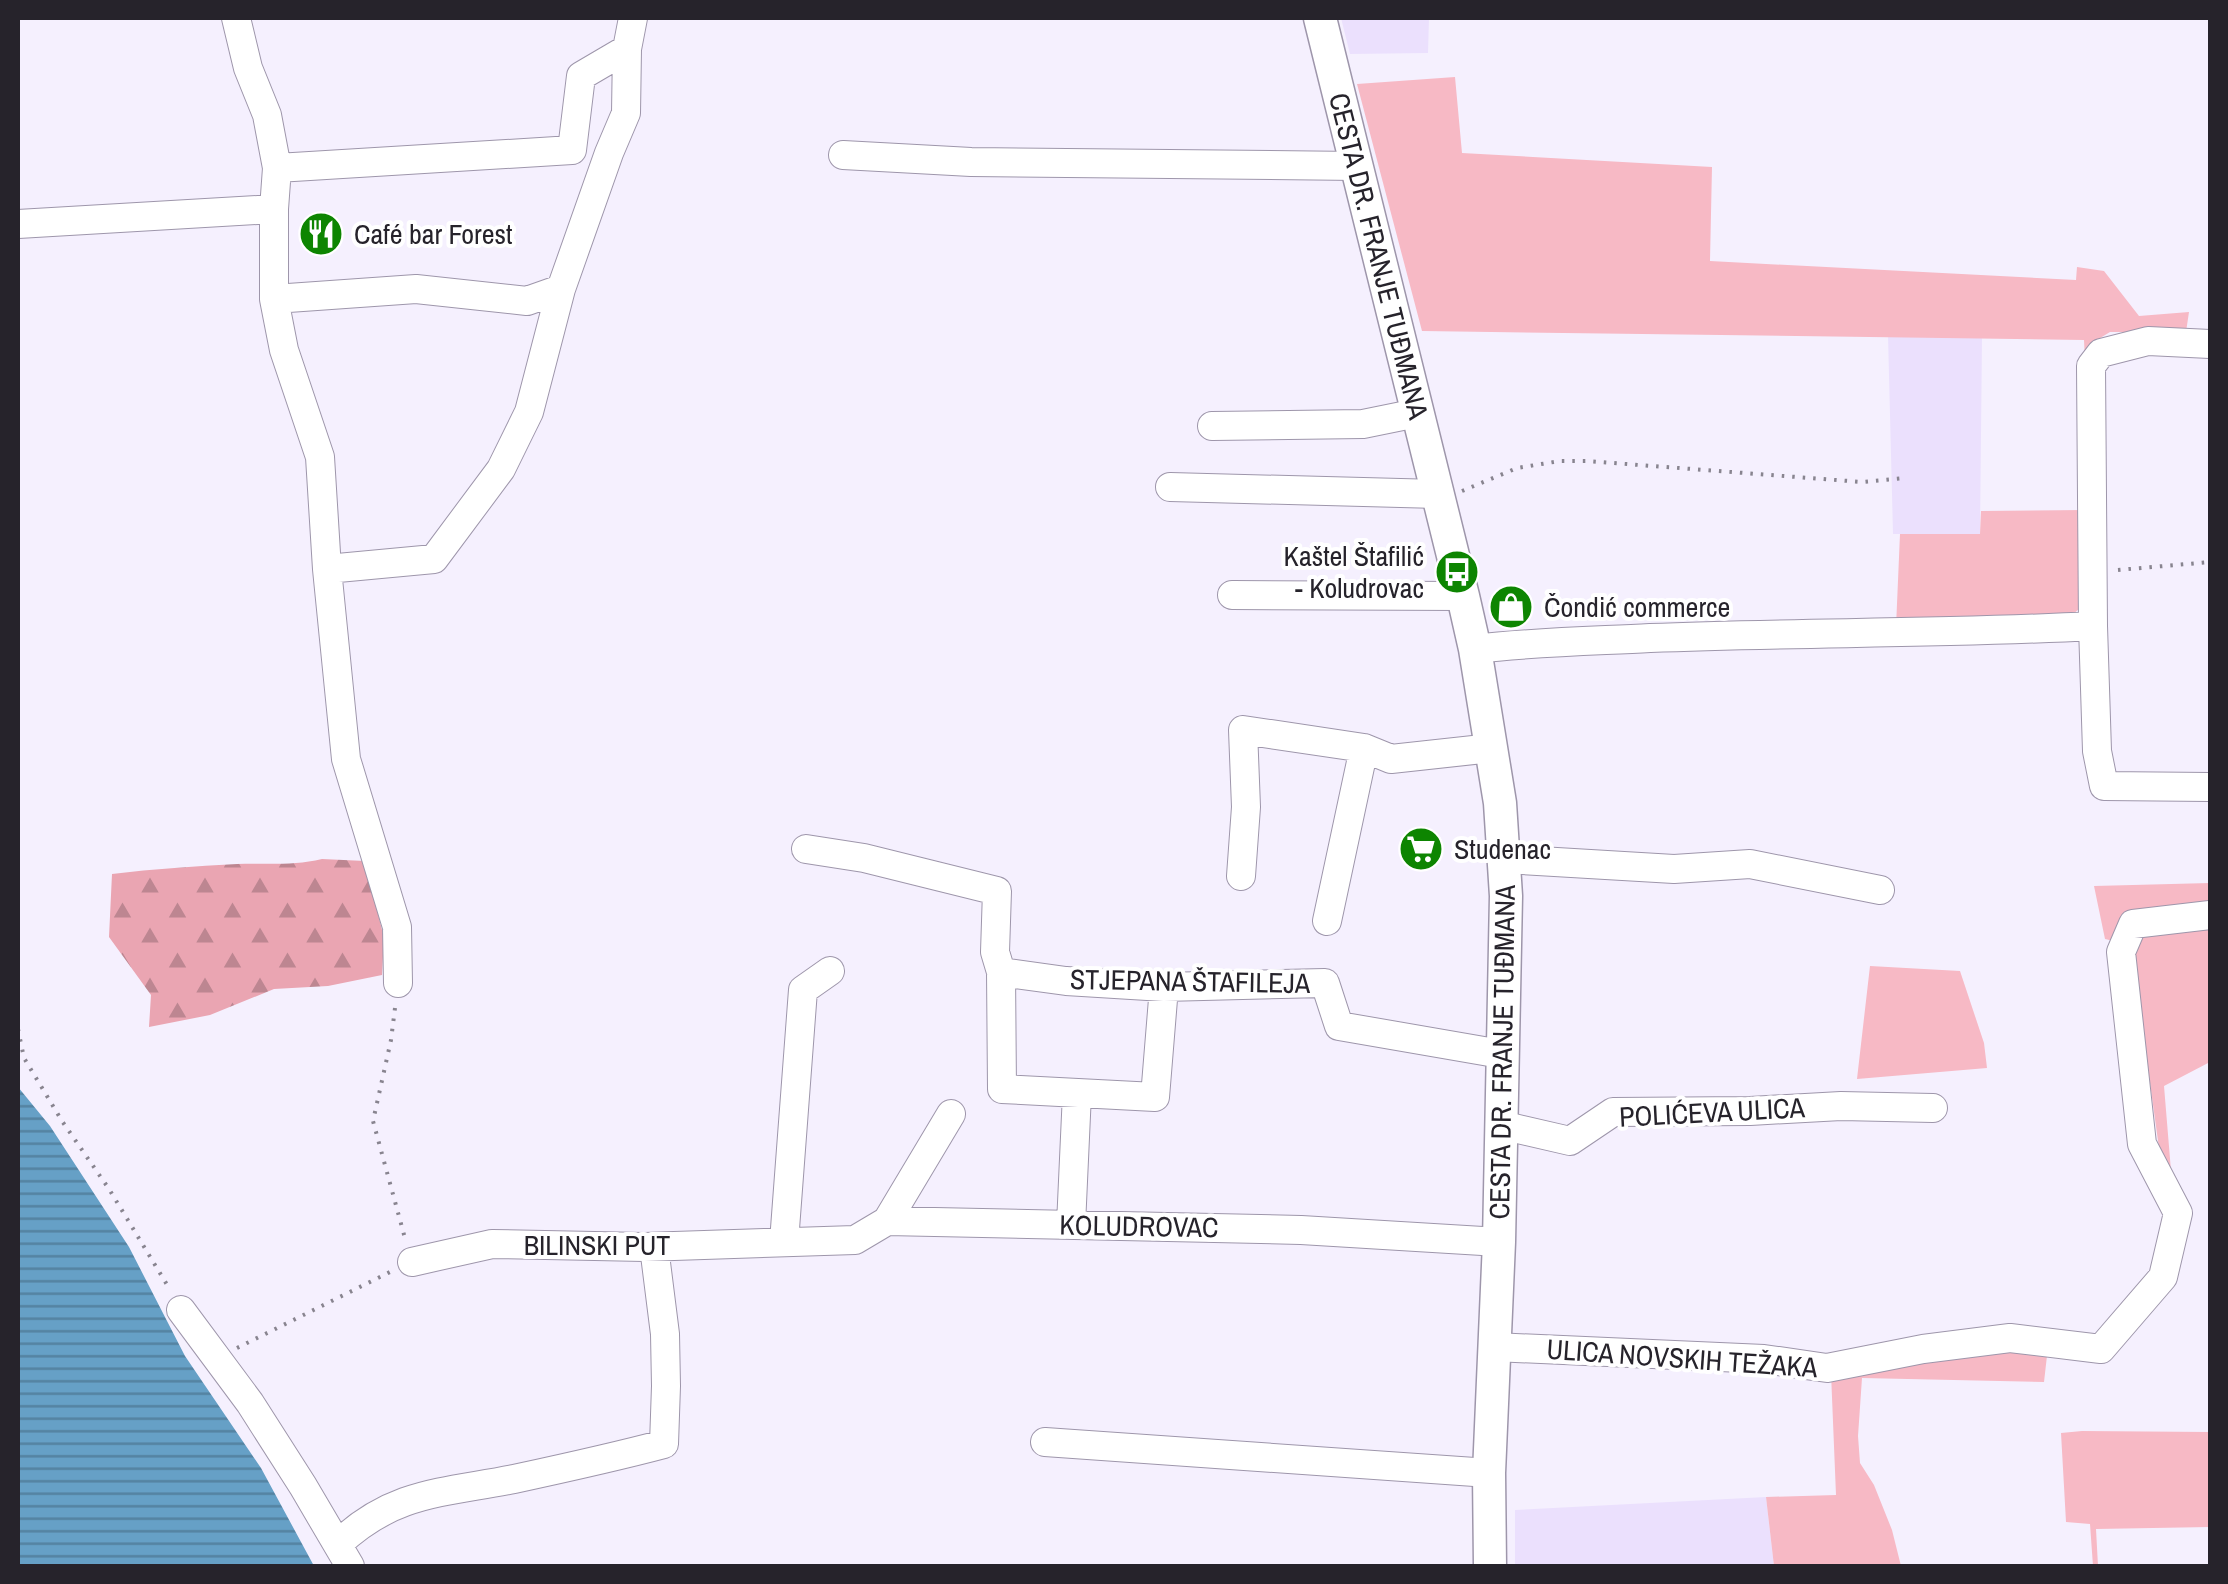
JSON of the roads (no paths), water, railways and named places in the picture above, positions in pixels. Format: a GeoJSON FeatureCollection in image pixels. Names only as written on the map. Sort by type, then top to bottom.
{"type":"FeatureCollection","features":[{"type":"Feature","properties":{"kind":"main road","name":"CESTA DR. FRANJE TUĐMANA"},"geometry":{"type":"LineString","coordinates":[[1320,18],[1475,649],[1505,859],[1490,1566]]}},
{"type":"Feature","properties":{"kind":"street"},"geometry":{"type":"LineString","coordinates":[[236,18],[248,68],[267,115],[278,168],[274,299],[284,350],[320,458],[346,759],[397,927],[398,984]]}},
{"type":"Feature","properties":{"kind":"street"},"geometry":{"type":"LineString","coordinates":[[328,569],[434,559],[501,470],[529,412],[561,289],[626,113],[627,49],[633,18]]}},
{"type":"Feature","properties":{"kind":"street"},"geometry":{"type":"LineString","coordinates":[[278,168],[572,150],[580,76],[627,49]]}},
{"type":"Feature","properties":{"kind":"street"},"geometry":{"type":"LineString","coordinates":[[843,155],[971,162],[1358,166]]}},
{"type":"Feature","properties":{"kind":"street"},"geometry":{"type":"LineString","coordinates":[[18,224],[274,209]]}},
{"type":"Feature","properties":{"kind":"street"},"geometry":{"type":"LineString","coordinates":[[274,299],[416,290],[528,300],[561,289]]}},
{"type":"Feature","properties":{"kind":"street"},"geometry":{"type":"LineString","coordinates":[[2210,344],[2148,341],[2100,353],[2091,366],[2092,626],[2096,751],[2104,786],[2210,786]]}},
{"type":"Feature","properties":{"kind":"street"},"geometry":{"type":"LineString","coordinates":[[1212,426],[1363,424],[1417,413]]}},
{"type":"Feature","properties":{"kind":"street"},"geometry":{"type":"LineString","coordinates":[[1170,486],[1439,498]]}},
{"type":"Feature","properties":{"kind":"street"},"geometry":{"type":"LineString","coordinates":[[1232,596],[1463,596]]}},
{"type":"Feature","properties":{"kind":"street"},"geometry":{"type":"LineString","coordinates":[[1475,649],[1702,636],[1978,632],[2092,626]]}},
{"type":"Feature","properties":{"kind":"street"},"geometry":{"type":"LineString","coordinates":[[1242,876],[1246,807],[1244,730],[1364,748],[1391,759],[1492,748]]}},
{"type":"Feature","properties":{"kind":"street"},"geometry":{"type":"LineString","coordinates":[[1327,922],[1364,748]]}},
{"type":"Feature","properties":{"kind":"street"},"geometry":{"type":"LineString","coordinates":[[806,849],[864,858],[997,892],[995,952],[1001,972],[1002,1089],[1155,1097],[1164,986]]}},
{"type":"Feature","properties":{"kind":"street"},"geometry":{"type":"LineString","coordinates":[[1505,859],[1674,869],[1750,864],[1880,890]]}},
{"type":"Feature","properties":{"kind":"street","name":"ULICA NOVSKIH TEŽAKA"},"geometry":{"type":"LineString","coordinates":[[1494,1347],[1764,1359],[1826,1368],[1923,1349],[2010,1338],[2101,1350],[2164,1277],[2178,1214],[2142,1144],[2121,952],[2133,924],[2210,915]]}},
{"type":"Feature","properties":{"kind":"street"},"geometry":{"type":"LineString","coordinates":[[784,1242],[802,990],[830,971]]}},
{"type":"Feature","properties":{"kind":"street","name":"STJEPANA ŠTAFILEJA"},"geometry":{"type":"LineString","coordinates":[[1001,972],[1066,981],[1164,986],[1325,983],[1338,1026],[1501,1054]]}},
{"type":"Feature","properties":{"kind":"street"},"geometry":{"type":"LineString","coordinates":[[1071,1225],[1077,1093]]}},
{"type":"Feature","properties":{"kind":"street","name":"POLIĆEVA ULICA"},"geometry":{"type":"LineString","coordinates":[[1500,1125],[1570,1141],[1612,1112],[1840,1106],[1933,1108]]}},
{"type":"Feature","properties":{"kind":"street"},"geometry":{"type":"LineString","coordinates":[[886,1220],[950,1114]]}},
{"type":"Feature","properties":{"kind":"street","name":"KOLUDROVAC"},"geometry":{"type":"LineString","coordinates":[[784,1242],[855,1240],[886,1220],[1301,1230],[1499,1242]]}},
{"type":"Feature","properties":{"kind":"street","name":"BILINSKI PUT"},"geometry":{"type":"LineString","coordinates":[[412,1262],[492,1244],[654,1246],[784,1242]]}},
{"type":"Feature","properties":{"kind":"street"},"geometry":{"type":"LineString","coordinates":[[181,1310],[250,1402],[344,1556],[372,1516],[416,1496],[664,1444],[665,1334],[654,1246]]}},
{"type":"Feature","properties":{"kind":"street"},"geometry":{"type":"LineString","coordinates":[[1045,1442],[1489,1474]]}},
{"type":"Feature","properties":{"kind":"water"},"geometry":{"type":"Polygon","coordinates":[[[18,1087],[50,1126],[129,1247],[185,1356],[261,1468],[314,1566],[18,1566],[18,1087]]]}},
{"type":"Feature","properties":{"kind":"place","name":"Café bar Forest"},"geometry":{"type":"Point","coordinates":[321,234]}},
{"type":"Feature","properties":{"kind":"place","name":"Kaštel Štafilić - Koludrovac"},"geometry":{"type":"Point","coordinates":[1457,572]}},
{"type":"Feature","properties":{"kind":"place","name":"Čondić commerce"},"geometry":{"type":"Point","coordinates":[1511,607]}},
{"type":"Feature","properties":{"kind":"place","name":"Studenac"},"geometry":{"type":"Point","coordinates":[1421,849]}}]}
